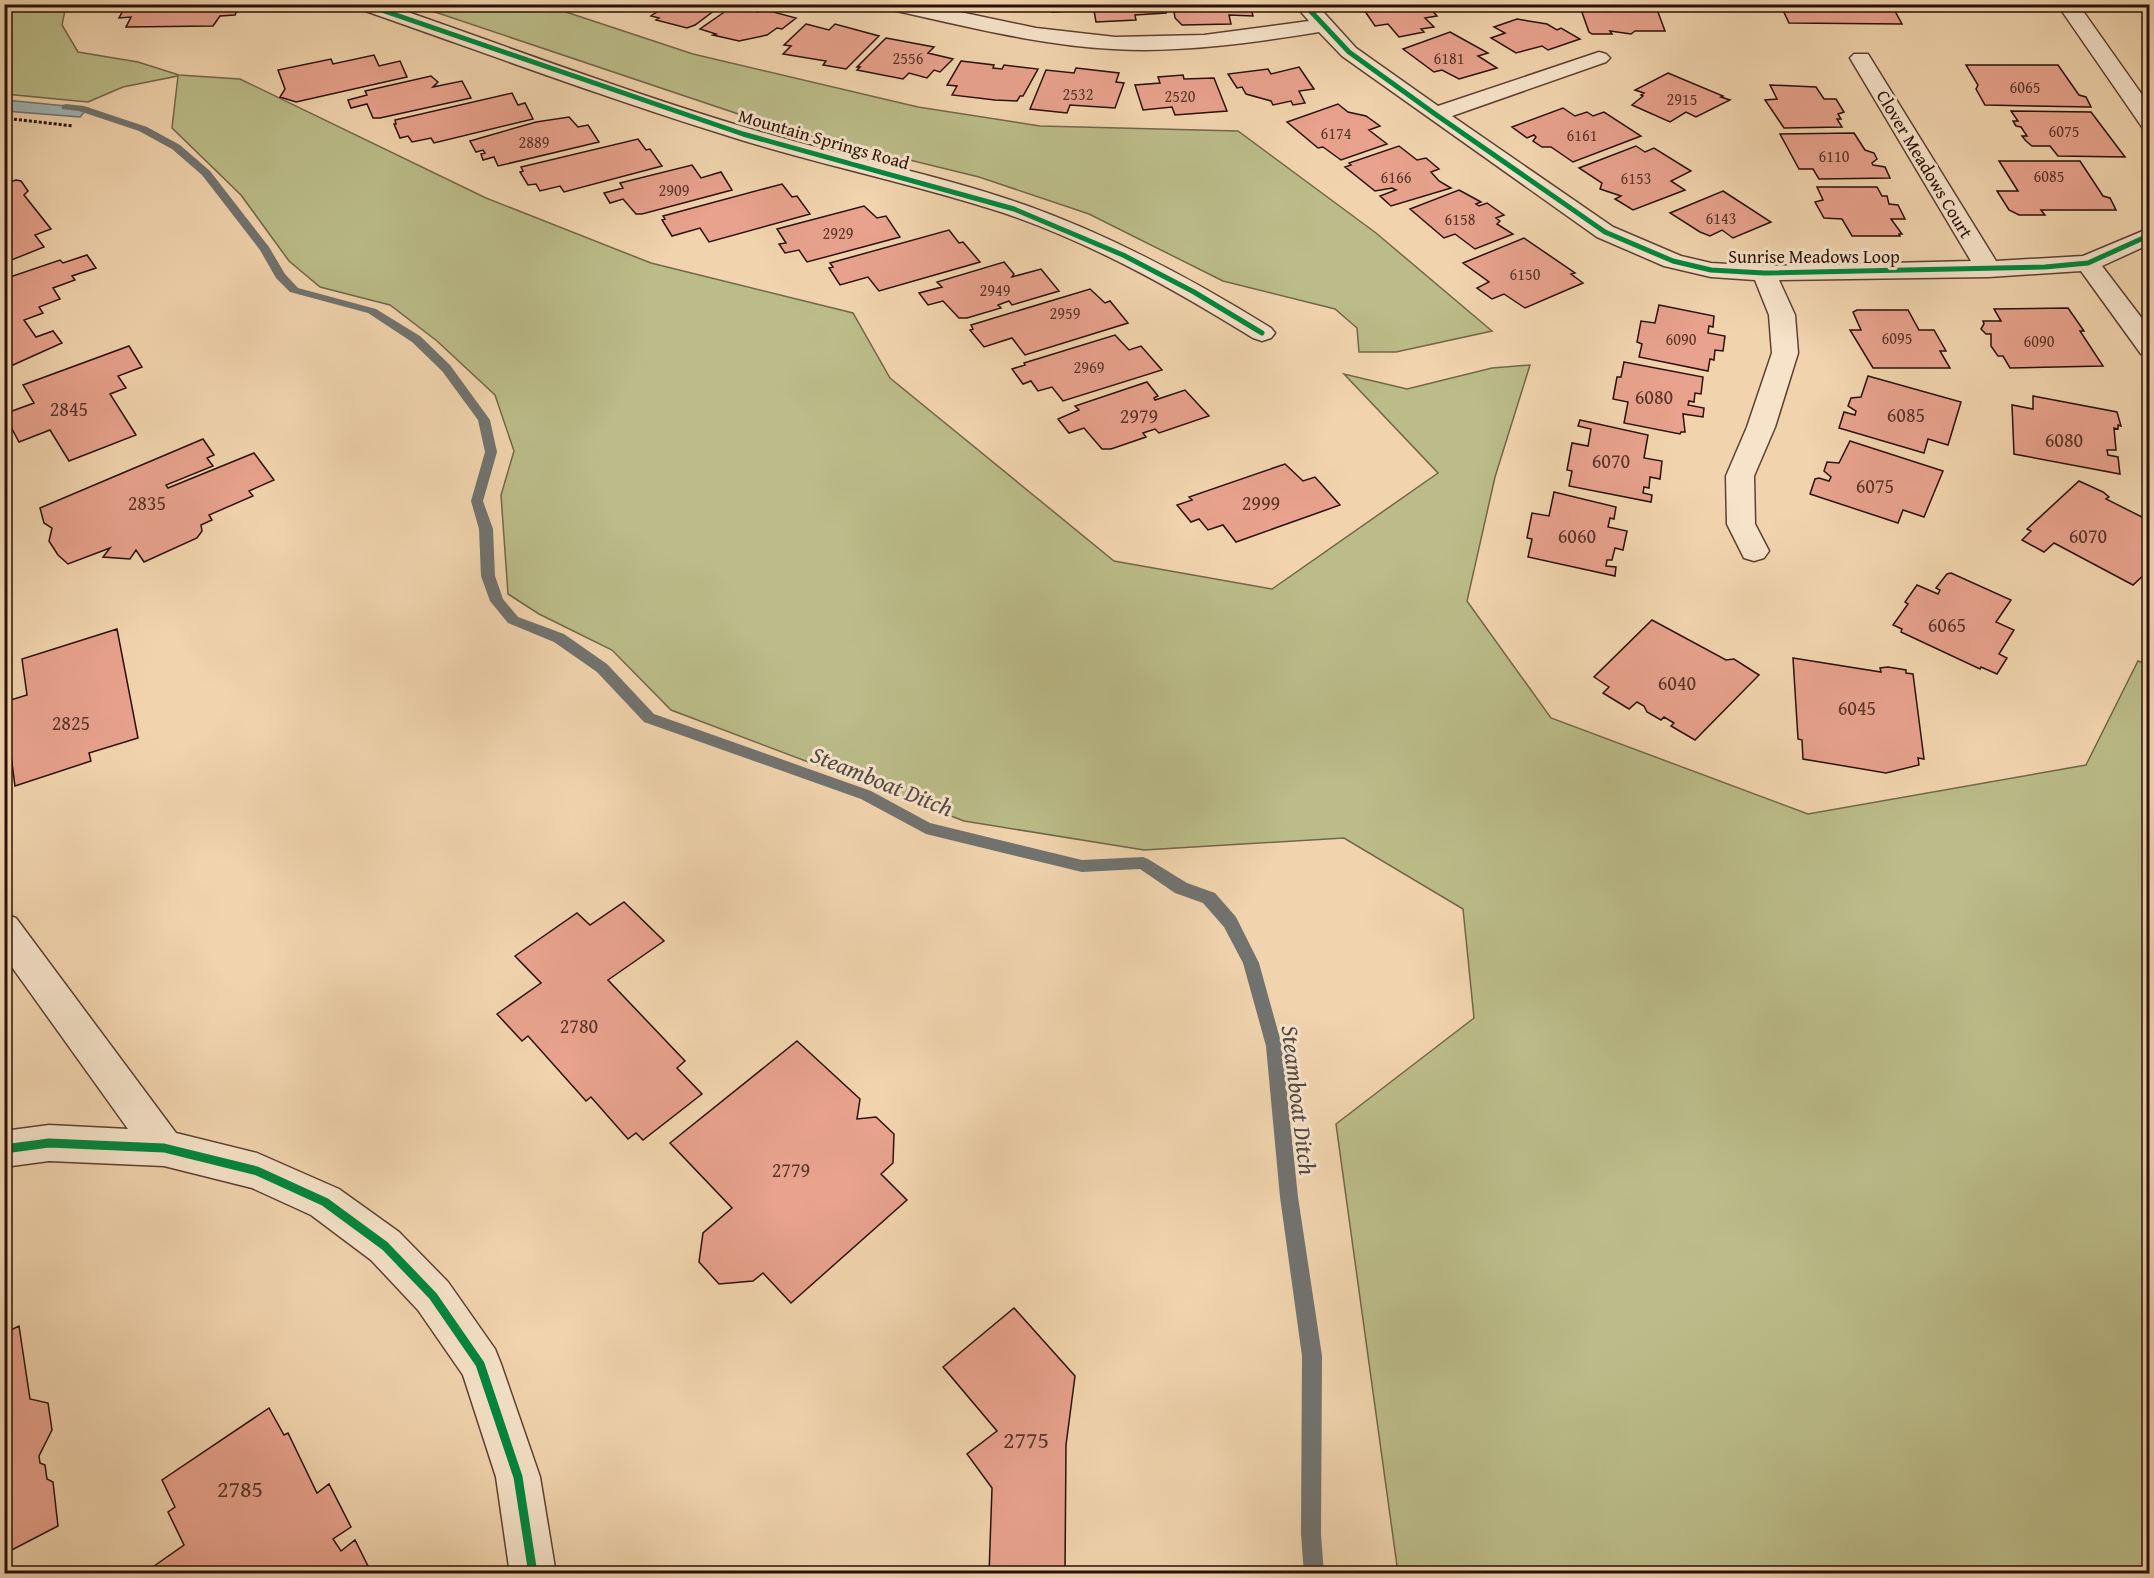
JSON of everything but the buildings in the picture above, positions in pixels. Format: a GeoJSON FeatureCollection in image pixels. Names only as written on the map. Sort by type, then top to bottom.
{"type":"FeatureCollection","features":[{"type":"Feature","properties":{"kind":"street","name":"Mountain Springs Road"},"geometry":{"type":"LineString","coordinates":[[364,4],[728,128],[799,150],[977,197],[1058,225],[1134,258],[1198,293],[1262,333]]}},
{"type":"Feature","properties":{"kind":"street"},"geometry":{"type":"LineString","coordinates":[[892,4],[942,10],[1032,34],[1135,43],[1239,38],[1322,25]]}},
{"type":"Feature","properties":{"kind":"street","name":"Sunrise Meadows Loop"},"geometry":{"type":"LineString","coordinates":[[1304,4],[1349,52],[1435,114],[1605,232],[1673,261],[1711,270],[1764,273],[1989,270],[2088,263],[2150,235]]}},
{"type":"Feature","properties":{"kind":"street"},"geometry":{"type":"LineString","coordinates":[[2067,4],[2150,122]]}},
{"type":"Feature","properties":{"kind":"street"},"geometry":{"type":"LineString","coordinates":[[1435,114],[1599,58]]}},
{"type":"Feature","properties":{"kind":"street","name":"Clover Meadows Court"},"geometry":{"type":"LineString","coordinates":[[1861,58],[1989,270]]}},
{"type":"Feature","properties":{"kind":"street"},"geometry":{"type":"LineString","coordinates":[[2088,263],[2150,348]]}},
{"type":"Feature","properties":{"kind":"street"},"geometry":{"type":"LineString","coordinates":[[1754,551],[1741,524],[1740,476],[1761,427],[1785,353],[1782,315],[1764,273]]}},
{"type":"Feature","properties":{"kind":"street"},"geometry":{"type":"LineString","coordinates":[[4,928],[164,1148]]}},
{"type":"Feature","properties":{"kind":"street"},"geometry":{"type":"LineString","coordinates":[[4,1149],[48,1143],[164,1148],[257,1171],[325,1202],[385,1246],[434,1296],[480,1364],[518,1477],[533,1574]]}},
{"type":"Feature","properties":{"kind":"path"},"geometry":{"type":"LineString","coordinates":[[4,118],[73,126]]}},
{"type":"Feature","properties":{"kind":"green space"},"geometry":{"type":"Polygon","coordinates":[[[4,5],[66,5],[62,25],[78,52],[138,62],[179,75],[240,79],[486,198],[651,263],[853,313],[890,378],[1114,561],[1272,589],[1438,473],[1344,374],[1407,389],[1492,368],[1530,365],[1495,477],[1467,601],[1551,718],[1808,814],[2086,765],[2138,661],[2149,665],[2149,1573],[1398,1573],[1336,1124],[1474,1018],[1463,909],[1344,838],[1144,850],[964,821],[671,710],[612,650],[539,614],[508,594],[501,495],[514,451],[495,395],[437,341],[390,305],[320,287],[289,261],[241,195],[172,128],[178,76],[123,87],[88,102],[5,94],[4,5]]]}},
{"type":"Feature","properties":{"kind":"green space"},"geometry":{"type":"Polygon","coordinates":[[[414,5],[557,5],[566,12],[693,54],[918,107],[1040,126],[1238,131],[1376,233],[1492,331],[1396,352],[1359,352],[1357,328],[1335,309],[1223,281],[1089,214],[979,177],[783,129],[414,5]]]}},
{"type":"Feature","properties":{"kind":"shaded area"},"geometry":{"type":"Polygon","coordinates":[[[5,100],[88,108],[80,117],[5,111],[5,100]]]}},
{"type":"Feature","properties":{"kind":"waterway","name":"Steamboat Ditch"},"geometry":{"type":"LineString","coordinates":[[66,107],[80,108],[143,129],[176,147],[206,173],[265,249],[280,276],[294,290],[372,311],[416,339],[446,368],[484,420],[491,452],[477,501],[486,529],[488,576],[497,601],[513,620],[559,638],[602,668],[649,718],[866,795],[926,828],[1082,866],[1143,863],[1181,888],[1209,898],[1230,922],[1251,963],[1274,1046],[1289,1197],[1312,1356],[1311,1534],[1314,1574]]}},
{"type":"Feature","properties":{"kind":"cycle path"},"geometry":{"type":"LineString","coordinates":[[364,4],[635,99],[743,134],[954,191],[1051,222],[1159,273],[1262,333]]}},
{"type":"Feature","properties":{"kind":"cycle path"},"geometry":{"type":"LineString","coordinates":[[1304,4],[1349,52],[1435,114],[1605,232],[1673,261],[1711,270],[1764,273],[2045,267],[2088,263],[2150,235]]}},
{"type":"Feature","properties":{"kind":"cycle path"},"geometry":{"type":"LineString","coordinates":[[4,1149],[49,1143],[164,1148],[257,1171],[325,1202],[385,1246],[433,1296],[480,1364],[518,1477],[533,1574]]}}]}
